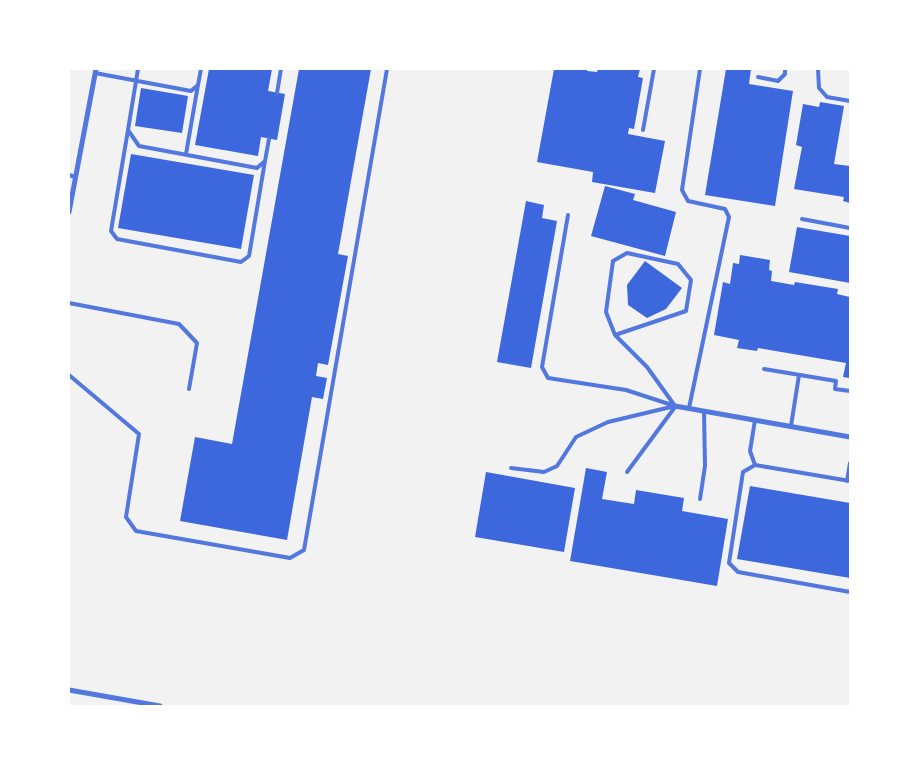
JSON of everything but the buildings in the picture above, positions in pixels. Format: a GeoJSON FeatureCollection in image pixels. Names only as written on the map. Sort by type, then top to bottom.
{"type":"FeatureCollection","features":[{"type":"Feature","properties":{"kind":"street"},"geometry":{"type":"LineString","coordinates":[[69,212],[95,71]]}},
{"type":"Feature","properties":{"kind":"street"},"geometry":{"type":"LineString","coordinates":[[675,406],[850,437]]}},
{"type":"Feature","properties":{"kind":"street"},"geometry":{"type":"LineString","coordinates":[[69,690],[160,706]]}},
{"type":"Feature","properties":{"kind":"lane"},"geometry":{"type":"LineString","coordinates":[[138,69],[111,231],[117,238],[241,262],[249,256],[269,139]]}},
{"type":"Feature","properties":{"kind":"lane"},"geometry":{"type":"LineString","coordinates":[[186,154],[201,69]]}},
{"type":"Feature","properties":{"kind":"lane"},"geometry":{"type":"LineString","coordinates":[[277,93],[281,69]]}},
{"type":"Feature","properties":{"kind":"lane"},"geometry":{"type":"LineString","coordinates":[[69,375],[140,434],[126,517],[136,531],[290,558],[304,550],[387,69]]}},
{"type":"Feature","properties":{"kind":"lane"},"geometry":{"type":"LineString","coordinates":[[643,130],[654,69]]}},
{"type":"Feature","properties":{"kind":"lane"},"geometry":{"type":"LineString","coordinates":[[690,408],[729,217],[725,209],[688,201],[682,190],[700,69]]}},
{"type":"Feature","properties":{"kind":"lane"},"geometry":{"type":"LineString","coordinates":[[758,78],[778,81],[785,74],[785,69]]}},
{"type":"Feature","properties":{"kind":"lane"},"geometry":{"type":"LineString","coordinates":[[818,69],[819,88],[827,97],[850,101]]}},
{"type":"Feature","properties":{"kind":"lane"},"geometry":{"type":"LineString","coordinates":[[95,71],[191,91],[198,85]]}},
{"type":"Feature","properties":{"kind":"lane"},"geometry":{"type":"LineString","coordinates":[[128,130],[139,146],[257,168],[265,161]]}},
{"type":"Feature","properties":{"kind":"lane"},"geometry":{"type":"LineString","coordinates":[[69,175],[76,176]]}},
{"type":"Feature","properties":{"kind":"lane"},"geometry":{"type":"LineString","coordinates":[[568,215],[542,367],[545,373],[548,378],[626,390],[675,406]]}},
{"type":"Feature","properties":{"kind":"lane"},"geometry":{"type":"LineString","coordinates":[[802,219],[850,228]]}},
{"type":"Feature","properties":{"kind":"lane"},"geometry":{"type":"LineString","coordinates":[[615,335],[686,311],[691,280],[678,264],[627,253],[613,261],[606,312],[615,335],[647,367],[675,406]]}},
{"type":"Feature","properties":{"kind":"lane"},"geometry":{"type":"LineString","coordinates":[[69,302],[179,324],[197,343],[189,389]]}},
{"type":"Feature","properties":{"kind":"lane"},"geometry":{"type":"LineString","coordinates":[[764,369],[836,381],[835,389],[850,391]]}},
{"type":"Feature","properties":{"kind":"lane"},"geometry":{"type":"LineString","coordinates":[[791,426],[799,375]]}},
{"type":"Feature","properties":{"kind":"lane"},"geometry":{"type":"LineString","coordinates":[[511,468],[544,472],[557,466],[576,437],[608,422],[675,406]]}},
{"type":"Feature","properties":{"kind":"lane"},"geometry":{"type":"LineString","coordinates":[[627,472],[675,406]]}},
{"type":"Feature","properties":{"kind":"lane"},"geometry":{"type":"LineString","coordinates":[[700,499],[705,466],[704,411]]}},
{"type":"Feature","properties":{"kind":"lane"},"geometry":{"type":"LineString","coordinates":[[754,465],[750,451],[755,420]]}},
{"type":"Feature","properties":{"kind":"lane"},"geometry":{"type":"LineString","coordinates":[[850,463],[849,481],[754,465],[743,472],[728,563],[738,572],[850,592]]}}]}
